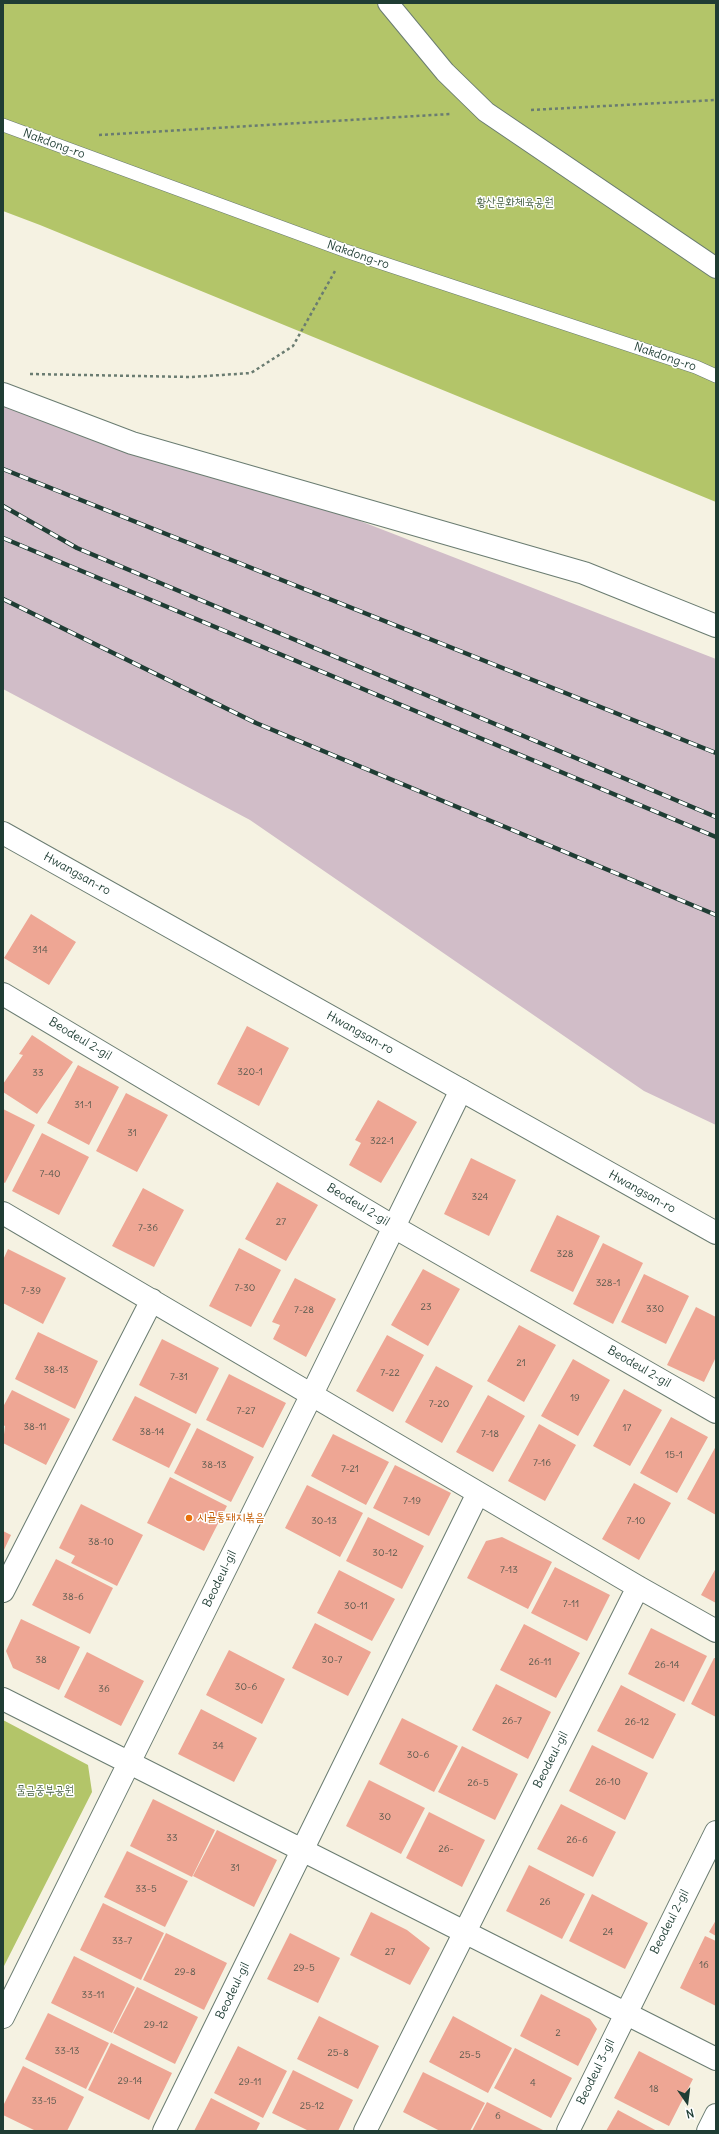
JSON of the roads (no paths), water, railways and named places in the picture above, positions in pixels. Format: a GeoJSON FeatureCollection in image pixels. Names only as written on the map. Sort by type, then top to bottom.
{"type":"FeatureCollection","features":[{"type":"Feature","properties":{"kind":"street"},"geometry":{"type":"LineString","coordinates":[[388,3],[445,72],[486,112],[716,268]]}},
{"type":"Feature","properties":{"kind":"street"},"geometry":{"type":"LineString","coordinates":[[3,394],[132,443],[584,573],[716,626]]}},
{"type":"Feature","properties":{"kind":"street","name":"Hwangsan-ro"},"geometry":{"type":"LineString","coordinates":[[3,833],[716,1233]]}},
{"type":"Feature","properties":{"kind":"street","name":"Beodeul 2-gil"},"geometry":{"type":"LineString","coordinates":[[3,994],[394,1227],[716,1412]]}},
{"type":"Feature","properties":{"kind":"street","name":"Beodeul-gil"},"geometry":{"type":"LineString","coordinates":[[3,2016],[312,1394],[461,1090]]}},
{"type":"Feature","properties":{"kind":"street"},"geometry":{"type":"LineString","coordinates":[[3,1213],[638,1587],[716,1631]]}},
{"type":"Feature","properties":{"kind":"street"},"geometry":{"type":"LineString","coordinates":[[3,1591],[152,1300]]}},
{"type":"Feature","properties":{"kind":"street","name":"Beodeul-gil"},"geometry":{"type":"LineString","coordinates":[[164,2131],[478,1493]]}},
{"type":"Feature","properties":{"kind":"street","name":"Beodeul-gil"},"geometry":{"type":"LineString","coordinates":[[365,2131],[638,1587]]}},
{"type":"Feature","properties":{"kind":"street"},"geometry":{"type":"LineString","coordinates":[[3,1699],[716,2059]]}},
{"type":"Feature","properties":{"kind":"street","name":"Beodeul 2-gil"},"geometry":{"type":"LineString","coordinates":[[624,2013],[716,1832]]}},
{"type":"Feature","properties":{"kind":"street","name":"Beodeul 3-gil"},"geometry":{"type":"LineString","coordinates":[[568,2131],[624,2013]]}},
{"type":"Feature","properties":{"kind":"street"},"geometry":{"type":"LineString","coordinates":[[708,2131],[716,2115]]}},
{"type":"Feature","properties":{"kind":"lane","name":"Nakdong-ro"},"geometry":{"type":"LineString","coordinates":[[3,125],[346,251],[696,367],[716,376]]}},
{"type":"Feature","properties":{"kind":"railway"},"geometry":{"type":"LineString","coordinates":[[3,469],[716,753]]}},
{"type":"Feature","properties":{"kind":"railway"},"geometry":{"type":"LineString","coordinates":[[3,506],[77,548],[716,817]]}},
{"type":"Feature","properties":{"kind":"railway"},"geometry":{"type":"LineString","coordinates":[[3,538],[716,837]]}},
{"type":"Feature","properties":{"kind":"railway"},"geometry":{"type":"LineString","coordinates":[[3,599],[256,723],[716,915]]}},
{"type":"Feature","properties":{"kind":"place","name":"시골통돼지볶음"},"geometry":{"type":"Point","coordinates":[189,1518]}},
{"type":"Feature","properties":{"kind":"park label","name":"황산문화체육공원"},"geometry":{"type":"Point","coordinates":[515,203]}},
{"type":"Feature","properties":{"kind":"park label","name":"물금중부공원"},"geometry":{"type":"Point","coordinates":[45,1791]}}]}
